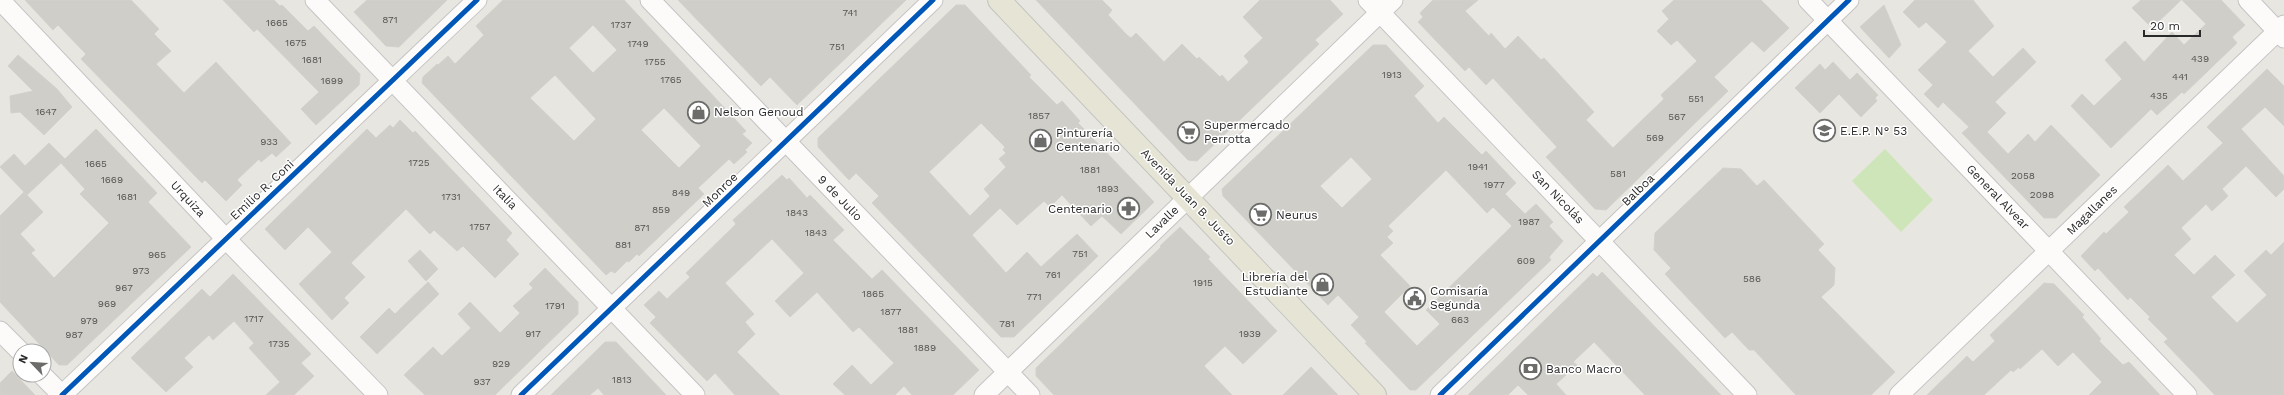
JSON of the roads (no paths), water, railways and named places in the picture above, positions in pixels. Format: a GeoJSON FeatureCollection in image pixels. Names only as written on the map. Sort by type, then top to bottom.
{"type":"FeatureCollection","features":[{"type":"Feature","properties":{"kind":"main road","name":"Avenida Juan B. Justo"},"geometry":{"type":"LineString","coordinates":[[999,0],[1375,395]]}},
{"type":"Feature","properties":{"kind":"street","name":"Urquiza"},"geometry":{"type":"LineString","coordinates":[[0,0],[225,238],[378,395]]}},
{"type":"Feature","properties":{"kind":"street","name":"Italia"},"geometry":{"type":"LineString","coordinates":[[315,0],[695,395]]}},
{"type":"Feature","properties":{"kind":"street","name":"Emilio R. Coni"},"geometry":{"type":"LineString","coordinates":[[62,395],[225,238],[477,0]]}},
{"type":"Feature","properties":{"kind":"street","name":"9 de Julio"},"geometry":{"type":"LineString","coordinates":[[650,0],[1030,395]]}},
{"type":"Feature","properties":{"kind":"street","name":"Monroe"},"geometry":{"type":"LineString","coordinates":[[521,395],[933,0]]}},
{"type":"Feature","properties":{"kind":"street","name":"General Alvear"},"geometry":{"type":"LineString","coordinates":[[1808,0],[2187,395]]}},
{"type":"Feature","properties":{"kind":"street","name":"Balboa"},"geometry":{"type":"LineString","coordinates":[[1440,395],[1850,0]]}},
{"type":"Feature","properties":{"kind":"street"},"geometry":{"type":"LineString","coordinates":[[2248,0],[2282,31]]}},
{"type":"Feature","properties":{"kind":"street","name":"Lavalle"},"geometry":{"type":"LineString","coordinates":[[984,395],[1188,197],[1380,4]]}},
{"type":"Feature","properties":{"kind":"street","name":"San Nicolás"},"geometry":{"type":"LineString","coordinates":[[1380,4],[1600,241],[1747,395]]}},
{"type":"Feature","properties":{"kind":"street","name":"Magallanes"},"geometry":{"type":"LineString","coordinates":[[1899,395],[2282,31]]}},
{"type":"Feature","properties":{"kind":"street"},"geometry":{"type":"LineString","coordinates":[[0,331],[12,344]]}},
{"type":"Feature","properties":{"kind":"street"},"geometry":{"type":"LineString","coordinates":[[50,383],[62,395]]}},
{"type":"Feature","properties":{"kind":"place","name":"Nelson Genoud"},"geometry":{"type":"Point","coordinates":[698,112]}},
{"type":"Feature","properties":{"kind":"place","name":"E.E.P. N° 53"},"geometry":{"type":"Point","coordinates":[1824,131]}},
{"type":"Feature","properties":{"kind":"place","name":"Supermercado Perrotta"},"geometry":{"type":"Point","coordinates":[1189,132]}},
{"type":"Feature","properties":{"kind":"place","name":"Pinturería Centenario"},"geometry":{"type":"Point","coordinates":[1040,140]}},
{"type":"Feature","properties":{"kind":"place","name":"Centenario"},"geometry":{"type":"Point","coordinates":[1128,209]}},
{"type":"Feature","properties":{"kind":"place","name":"Neurus"},"geometry":{"type":"Point","coordinates":[1260,215]}},
{"type":"Feature","properties":{"kind":"place","name":"Librería del Estudiante"},"geometry":{"type":"Point","coordinates":[1323,284]}},
{"type":"Feature","properties":{"kind":"place","name":"Comisaría Segunda"},"geometry":{"type":"Point","coordinates":[1415,298]}},
{"type":"Feature","properties":{"kind":"place","name":"Banco Macro"},"geometry":{"type":"Point","coordinates":[1531,369]}}]}
